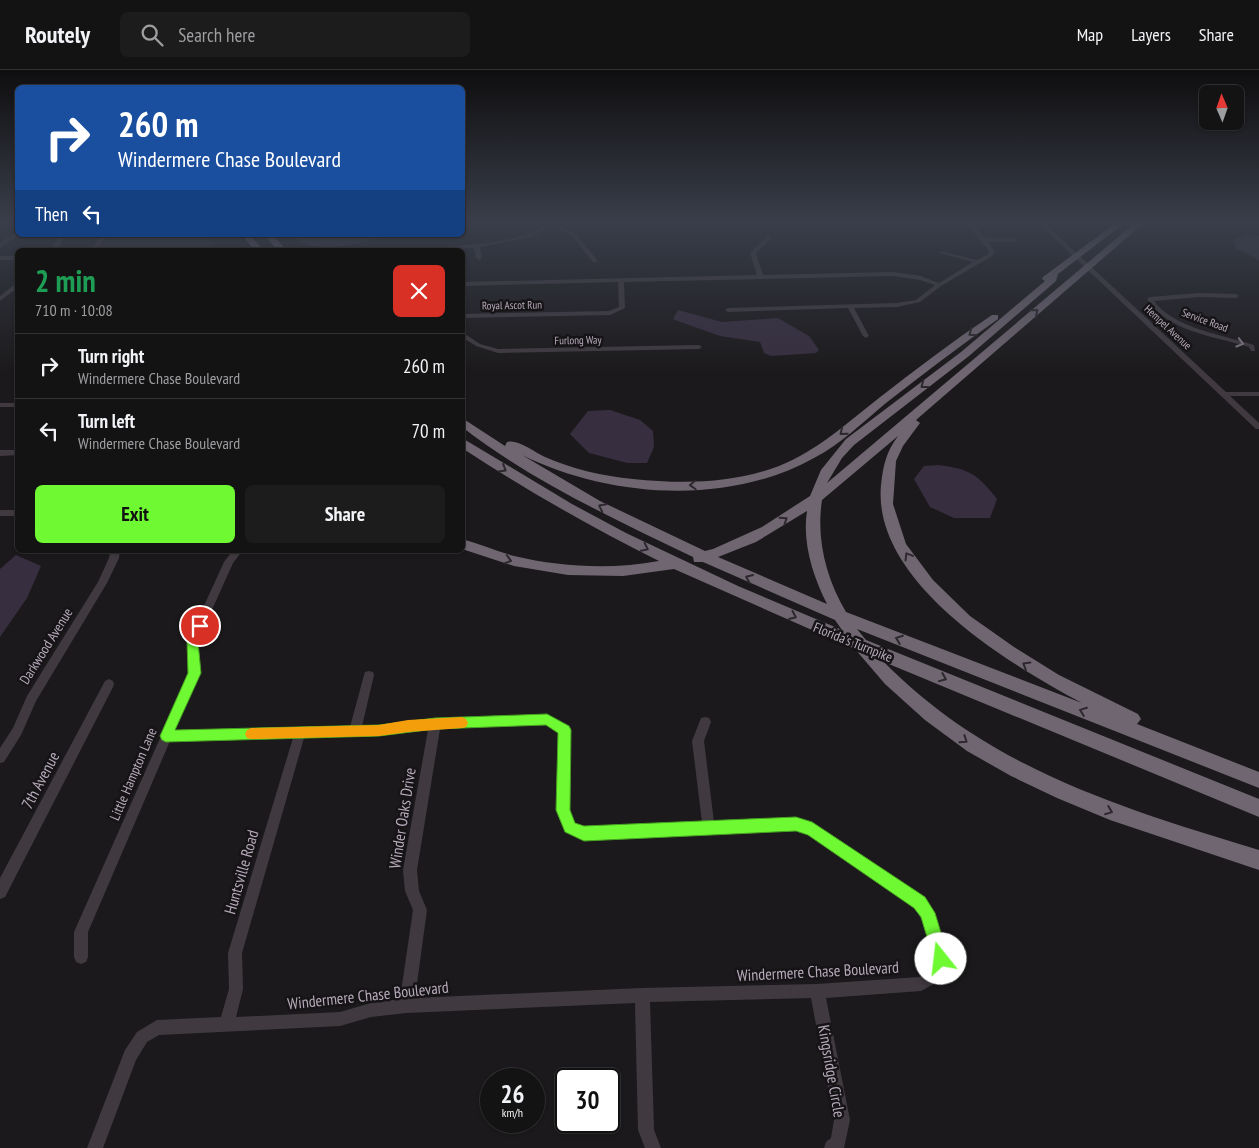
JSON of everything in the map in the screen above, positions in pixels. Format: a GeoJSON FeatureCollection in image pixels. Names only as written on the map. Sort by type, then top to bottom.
{"type":"FeatureCollection","features":[{"type":"Feature","properties":{"kind":"highway"},"geometry":{"type":"LineString","coordinates":[[465,421],[536,457],[566,469],[605,479],[640,485],[678,486],[716,484],[752,478],[784,468],[810,456],[922,368],[1057,272]]}},
{"type":"Feature","properties":{"kind":"highway"},"geometry":{"type":"LineString","coordinates":[[465,545],[522,564],[562,570],[598,571],[633,570],[668,565],[709,555],[742,544],[773,528],[827,490],[1082,272]]}},
{"type":"Feature","properties":{"kind":"highway"},"geometry":{"type":"LineString","coordinates":[[1054,275],[1053,279],[965,354],[850,442],[835,457],[825,473],[814,507],[812,529],[815,552],[823,580],[835,606],[852,634],[877,666],[911,700],[957,735],[999,763],[1058,792],[1120,816],[1259,860]]}},
{"type":"Feature","properties":{"kind":"highway"},"geometry":{"type":"LineString","coordinates":[[959,378],[954,385],[912,424],[890,460],[886,477],[885,498],[890,519],[899,542],[914,568],[963,620],[1024,664],[1110,710],[1259,779]]}},
{"type":"Feature","properties":{"kind":"highway","name":"Florida's Turnpike"},"geometry":{"type":"LineString","coordinates":[[465,422],[484,438],[595,504],[736,572],[816,606],[1259,779]]}},
{"type":"Feature","properties":{"kind":"highway","name":"Florida's Turnpike"},"geometry":{"type":"LineString","coordinates":[[465,444],[551,498],[625,539],[708,579],[817,627],[1259,808]]}},
{"type":"Feature","properties":{"kind":"street"},"geometry":{"type":"LineString","coordinates":[[760,272],[761,277]]}},
{"type":"Feature","properties":{"kind":"street"},"geometry":{"type":"LineString","coordinates":[[728,310],[910,304],[918,301],[939,285],[961,272]]}},
{"type":"Feature","properties":{"kind":"street","name":"Hempel Avenue"},"geometry":{"type":"LineString","coordinates":[[1092,272],[1259,428]]}},
{"type":"Feature","properties":{"kind":"street"},"geometry":{"type":"LineString","coordinates":[[465,284],[893,274],[921,278],[939,285]]}},
{"type":"Feature","properties":{"kind":"street","name":"Royal Ascot Run"},"geometry":{"type":"LineString","coordinates":[[465,316],[610,313],[622,308],[624,305],[621,280]]}},
{"type":"Feature","properties":{"kind":"street"},"geometry":{"type":"LineString","coordinates":[[0,286],[15,285]]}},
{"type":"Feature","properties":{"kind":"street"},"geometry":{"type":"LineString","coordinates":[[0,299],[15,286]]}},
{"type":"Feature","properties":{"kind":"street","name":"Service Road"},"geometry":{"type":"LineString","coordinates":[[1236,296],[1199,295],[1150,300],[1157,310],[1172,318],[1204,332],[1252,346],[1253,350]]}},
{"type":"Feature","properties":{"kind":"street"},"geometry":{"type":"LineString","coordinates":[[850,307],[866,336]]}},
{"type":"Feature","properties":{"kind":"street","name":"Furlong Way"},"geometry":{"type":"LineString","coordinates":[[465,336],[478,345],[498,351],[699,347]]}},
{"type":"Feature","properties":{"kind":"street"},"geometry":{"type":"LineString","coordinates":[[1226,396],[1259,396]]}},
{"type":"Feature","properties":{"kind":"street"},"geometry":{"type":"LineString","coordinates":[[0,405],[15,405]]}},
{"type":"Feature","properties":{"kind":"street"},"geometry":{"type":"LineString","coordinates":[[0,453],[15,452]]}},
{"type":"Feature","properties":{"kind":"street"},"geometry":{"type":"LineString","coordinates":[[0,513],[15,513]]}},
{"type":"Feature","properties":{"kind":"street","name":"Darkwood Avenue"},"geometry":{"type":"LineString","coordinates":[[0,758],[17,731],[31,699],[102,583],[114,558],[114,553]]}},
{"type":"Feature","properties":{"kind":"street","name":"Little Hampton Lane"},"geometry":{"type":"LineString","coordinates":[[82,957],[81,932],[194,673],[192,642],[229,562],[236,553]]}},
{"type":"Feature","properties":{"kind":"street"},"geometry":{"type":"LineString","coordinates":[[355,731],[369,675]]}},
{"type":"Feature","properties":{"kind":"street","name":"7th Avenue"},"geometry":{"type":"LineString","coordinates":[[0,892],[109,684]]}},
{"type":"Feature","properties":{"kind":"street","name":"Windermere Chase Boulevard"},"geometry":{"type":"LineString","coordinates":[[95,1148],[130,1054],[142,1037],[157,1028],[340,1019],[371,1010],[406,1006],[642,995],[817,991],[921,984],[938,974],[941,959],[927,913],[911,896],[812,829],[796,824],[584,834],[570,828],[563,810],[565,730],[547,720],[435,724],[355,731],[166,736]]}},
{"type":"Feature","properties":{"kind":"street"},"geometry":{"type":"LineString","coordinates":[[705,722],[698,741],[709,828]]}},
{"type":"Feature","properties":{"kind":"street","name":"Winder Oaks Drive"},"geometry":{"type":"LineString","coordinates":[[406,1006],[420,910],[412,891],[410,870],[435,724]]}},
{"type":"Feature","properties":{"kind":"street","name":"Huntsville Road"},"geometry":{"type":"LineString","coordinates":[[227,1024],[236,989],[235,953],[300,732]]}},
{"type":"Feature","properties":{"kind":"street","name":"Kingsridge Circle"},"geometry":{"type":"LineString","coordinates":[[817,991],[842,1120],[838,1143],[832,1148]]}},
{"type":"Feature","properties":{"kind":"street"},"geometry":{"type":"LineString","coordinates":[[642,995],[646,1130],[653,1148]]}},
{"type":"Feature","properties":{"kind":"shaded area"},"geometry":{"type":"Polygon","coordinates":[[[678,310],[722,322],[778,318],[809,336],[819,350],[816,353],[771,356],[764,353],[760,342],[720,336],[673,319],[678,310]]]}},
{"type":"Feature","properties":{"kind":"shaded area"},"geometry":{"type":"Polygon","coordinates":[[[610,410],[640,420],[653,431],[654,447],[647,463],[627,463],[589,453],[570,434],[588,411],[610,410]]]}},
{"type":"Feature","properties":{"kind":"shaded area"},"geometry":{"type":"Polygon","coordinates":[[[938,465],[958,468],[972,474],[984,484],[997,499],[990,518],[954,518],[930,507],[914,479],[924,466],[938,465]]]}},
{"type":"Feature","properties":{"kind":"shaded area"},"geometry":{"type":"Polygon","coordinates":[[[16,555],[41,566],[27,598],[0,637],[0,569],[16,555]]]}},
{"type":"Feature","properties":{"kind":"slow traffic"},"geometry":{"type":"LineString","coordinates":[[251,734],[379,730],[408,726],[462,723]]}},
{"type":"Feature","properties":{"kind":"route"},"geometry":{"type":"LineString","coordinates":[[200,626],[192,642],[194,673],[166,736],[379,730],[435,724],[547,720],[565,730],[563,810],[565,820],[570,828],[584,834],[796,824],[812,829],[919,903],[927,913],[941,959]]}}]}
